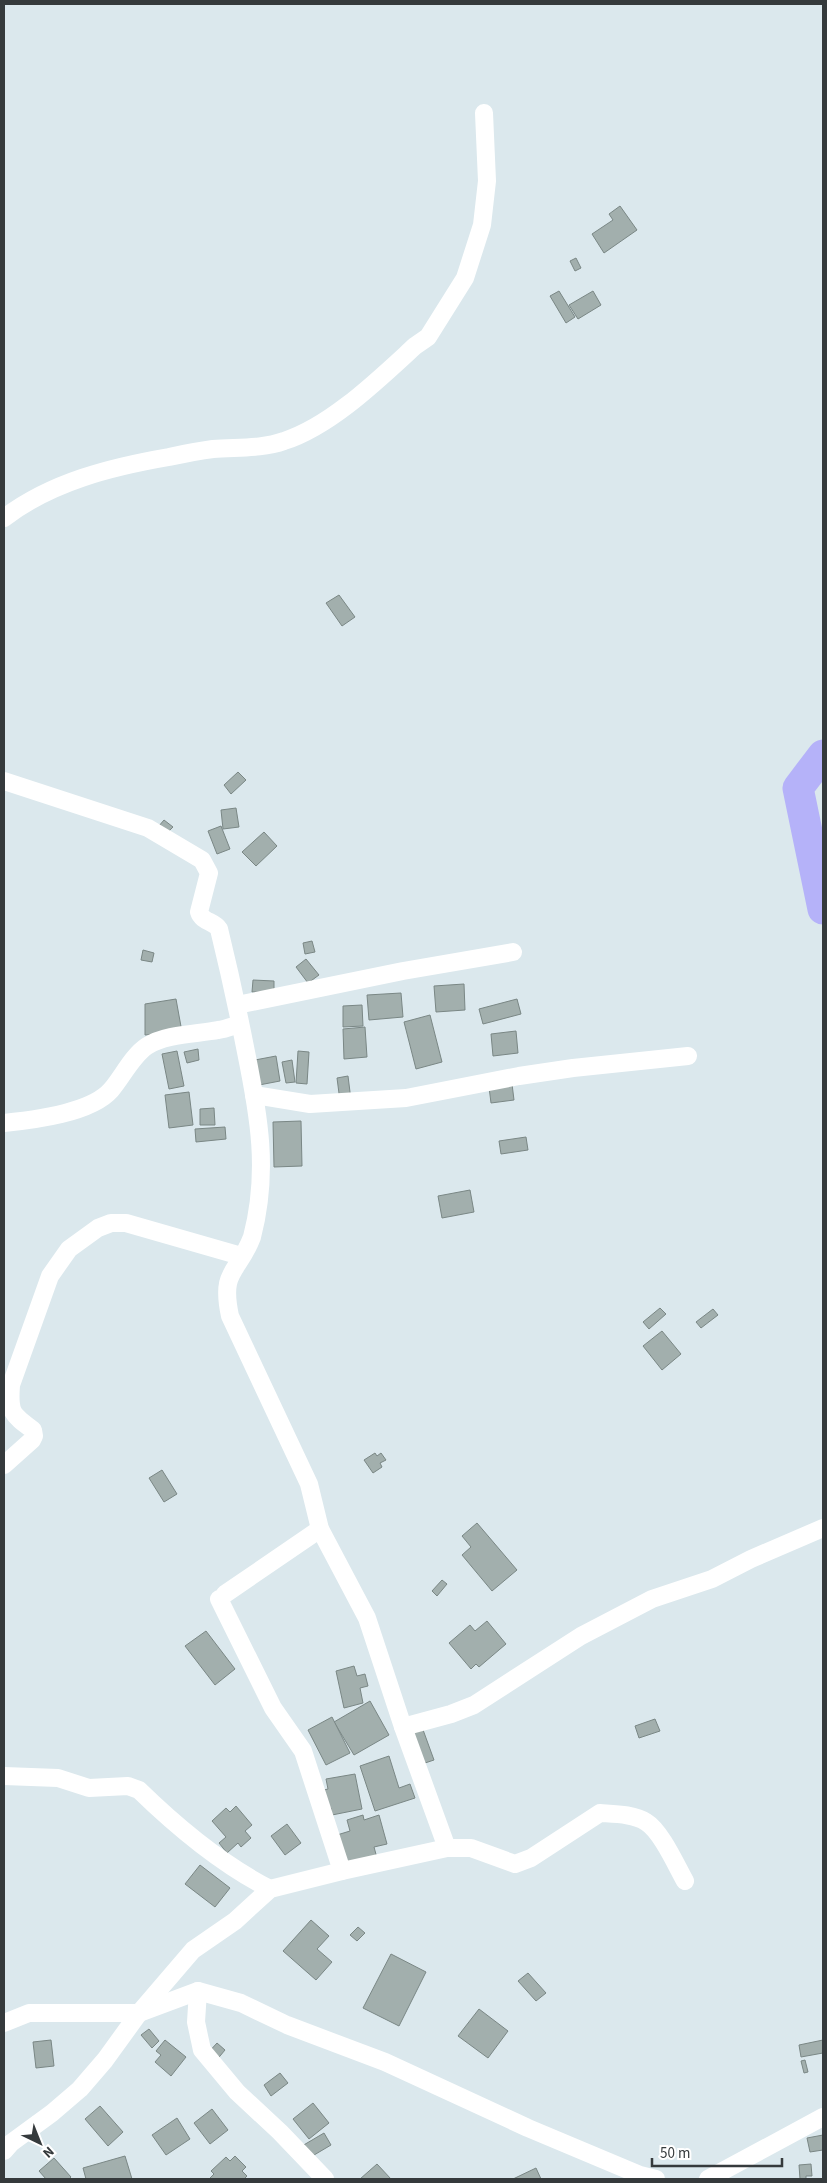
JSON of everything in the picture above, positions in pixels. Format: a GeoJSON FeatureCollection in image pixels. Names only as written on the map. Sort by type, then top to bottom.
{"type":"FeatureCollection","features":[{"type":"Feature","properties":{"kind":"street"},"geometry":{"type":"LineString","coordinates":[[4,518],[46,492],[102,470],[212,449],[252,447],[284,441],[312,429],[334,414],[428,337],[465,278],[482,225],[487,181],[484,113]]}},
{"type":"Feature","properties":{"kind":"street"},"geometry":{"type":"LineString","coordinates":[[4,781],[148,828],[202,860],[209,873],[198,912],[202,918],[219,928],[237,1005],[260,1124],[262,1160],[254,1227],[248,1246],[233,1269],[227,1284],[227,1302],[230,1316],[309,1484],[320,1529],[367,1618],[403,1727],[447,1848]]}},
{"type":"Feature","properties":{"kind":"street"},"geometry":{"type":"LineString","coordinates":[[237,1005],[403,971],[513,952]]}},
{"type":"Feature","properties":{"kind":"street"},"geometry":{"type":"LineString","coordinates":[[4,1123],[85,1108],[98,1102],[110,1092],[137,1055],[146,1046],[156,1041],[220,1030],[240,1024]]}},
{"type":"Feature","properties":{"kind":"street"},"geometry":{"type":"LineString","coordinates":[[254,1096],[310,1104],[406,1098],[528,1075],[688,1056]]}},
{"type":"Feature","properties":{"kind":"street"},"geometry":{"type":"LineString","coordinates":[[4,1465],[34,1436],[33,1430],[16,1418],[11,1411],[9,1403],[11,1384],[50,1276],[69,1249],[98,1228],[111,1223],[126,1224],[241,1256]]}},
{"type":"Feature","properties":{"kind":"street"},"geometry":{"type":"LineString","coordinates":[[403,1727],[451,1714],[474,1705],[581,1636],[652,1599],[712,1579],[751,1559],[823,1528]]}},
{"type":"Feature","properties":{"kind":"street"},"geometry":{"type":"LineString","coordinates":[[320,1529],[222,1597],[273,1708],[303,1751],[342,1871]]}},
{"type":"Feature","properties":{"kind":"street"},"geometry":{"type":"LineString","coordinates":[[4,1776],[58,1778],[89,1788],[132,1787],[139,1790],[175,1825],[203,1847],[253,1881],[270,1890]]}},
{"type":"Feature","properties":{"kind":"street"},"geometry":{"type":"LineString","coordinates":[[4,2151],[11,2143],[52,2113],[80,2089],[105,2060],[139,2013],[192,1950],[235,1921],[270,1890],[342,1871],[447,1848],[471,1848],[515,1864],[531,1858],[595,1814],[600,1813],[636,1818],[645,1821],[654,1828],[685,1880]]}},
{"type":"Feature","properties":{"kind":"street"},"geometry":{"type":"LineString","coordinates":[[198,1992],[196,2022],[202,2050],[237,2092],[280,2132],[325,2179]]}},
{"type":"Feature","properties":{"kind":"street"},"geometry":{"type":"LineString","coordinates":[[4,2023],[29,2013],[139,2013],[198,1992],[241,2002],[287,2025],[393,2066],[528,2128],[640,2175],[656,2179]]}},
{"type":"Feature","properties":{"kind":"street"},"geometry":{"type":"LineString","coordinates":[[708,2179],[823,2117]]}},
{"type":"Feature","properties":{"kind":"building"},"geometry":{"type":"Polygon","coordinates":[[[620,206],[637,230],[604,253],[592,234],[613,220],[609,214],[620,206]]]}},
{"type":"Feature","properties":{"kind":"building"},"geometry":{"type":"Polygon","coordinates":[[[576,258],[581,268],[575,271],[570,261],[576,258]]]}},
{"type":"Feature","properties":{"kind":"building"},"geometry":{"type":"Polygon","coordinates":[[[559,291],[575,317],[566,323],[550,296],[559,291]]]}},
{"type":"Feature","properties":{"kind":"building"},"geometry":{"type":"Polygon","coordinates":[[[593,291],[601,305],[578,319],[569,305],[593,291]]]}},
{"type":"Feature","properties":{"kind":"building"},"geometry":{"type":"Polygon","coordinates":[[[339,595],[355,617],[342,626],[326,603],[339,595]]]}},
{"type":"Feature","properties":{"kind":"building"},"geometry":{"type":"Polygon","coordinates":[[[238,772],[246,780],[231,794],[224,785],[238,772]]]}},
{"type":"Feature","properties":{"kind":"building"},"geometry":{"type":"Polygon","coordinates":[[[236,808],[239,827],[223,829],[221,810],[236,808]]]}},
{"type":"Feature","properties":{"kind":"building"},"geometry":{"type":"Polygon","coordinates":[[[164,820],[173,827],[166,834],[158,827],[164,820]]]}},
{"type":"Feature","properties":{"kind":"building"},"geometry":{"type":"Polygon","coordinates":[[[221,826],[230,849],[217,854],[208,831],[221,826]]]}},
{"type":"Feature","properties":{"kind":"building"},"geometry":{"type":"Polygon","coordinates":[[[264,832],[277,846],[256,866],[242,852],[264,832]]]}},
{"type":"Feature","properties":{"kind":"building"},"geometry":{"type":"Polygon","coordinates":[[[312,941],[315,952],[305,954],[303,943],[312,941]]]}},
{"type":"Feature","properties":{"kind":"building"},"geometry":{"type":"Polygon","coordinates":[[[143,950],[154,953],[152,962],[141,960],[143,950]]]}},
{"type":"Feature","properties":{"kind":"building"},"geometry":{"type":"Polygon","coordinates":[[[306,959],[319,975],[308,983],[296,967],[306,959]]]}},
{"type":"Feature","properties":{"kind":"building"},"geometry":{"type":"Polygon","coordinates":[[[253,980],[274,981],[274,992],[252,992],[253,980]]]}},
{"type":"Feature","properties":{"kind":"building"},"geometry":{"type":"Polygon","coordinates":[[[464,984],[465,1010],[436,1012],[434,986],[464,984]]]}},
{"type":"Feature","properties":{"kind":"building"},"geometry":{"type":"Polygon","coordinates":[[[401,993],[403,1017],[369,1020],[367,995],[401,993]]]}},
{"type":"Feature","properties":{"kind":"building"},"geometry":{"type":"Polygon","coordinates":[[[176,999],[182,1032],[145,1035],[145,1004],[176,999]]]}},
{"type":"Feature","properties":{"kind":"building"},"geometry":{"type":"Polygon","coordinates":[[[517,999],[521,1014],[483,1024],[479,1009],[517,999]]]}},
{"type":"Feature","properties":{"kind":"building"},"geometry":{"type":"Polygon","coordinates":[[[362,1005],[363,1026],[343,1027],[343,1006],[362,1005]]]}},
{"type":"Feature","properties":{"kind":"building"},"geometry":{"type":"Polygon","coordinates":[[[430,1015],[442,1062],[416,1069],[404,1022],[430,1015]]]}},
{"type":"Feature","properties":{"kind":"building"},"geometry":{"type":"Polygon","coordinates":[[[365,1027],[367,1057],[344,1059],[343,1029],[365,1027]]]}},
{"type":"Feature","properties":{"kind":"building"},"geometry":{"type":"Polygon","coordinates":[[[516,1031],[518,1053],[493,1056],[491,1034],[516,1031]]]}},
{"type":"Feature","properties":{"kind":"building"},"geometry":{"type":"Polygon","coordinates":[[[198,1049],[199,1060],[187,1063],[184,1052],[198,1049]]]}},
{"type":"Feature","properties":{"kind":"building"},"geometry":{"type":"Polygon","coordinates":[[[177,1051],[184,1086],[169,1089],[162,1054],[177,1051]]]}},
{"type":"Feature","properties":{"kind":"building"},"geometry":{"type":"Polygon","coordinates":[[[298,1051],[309,1052],[307,1084],[296,1083],[298,1051]]]}},
{"type":"Feature","properties":{"kind":"building"},"geometry":{"type":"Polygon","coordinates":[[[276,1056],[280,1081],[259,1085],[255,1060],[276,1056]]]}},
{"type":"Feature","properties":{"kind":"building"},"geometry":{"type":"Polygon","coordinates":[[[292,1060],[295,1082],[286,1083],[282,1062],[292,1060]]]}},
{"type":"Feature","properties":{"kind":"building"},"geometry":{"type":"Polygon","coordinates":[[[348,1076],[351,1100],[340,1101],[337,1078],[348,1076]]]}},
{"type":"Feature","properties":{"kind":"building"},"geometry":{"type":"Polygon","coordinates":[[[512,1084],[514,1100],[491,1103],[489,1087],[512,1084]]]}},
{"type":"Feature","properties":{"kind":"building"},"geometry":{"type":"Polygon","coordinates":[[[189,1092],[193,1125],[169,1128],[165,1095],[189,1092]]]}},
{"type":"Feature","properties":{"kind":"building"},"geometry":{"type":"Polygon","coordinates":[[[214,1108],[215,1125],[200,1125],[200,1109],[214,1108]]]}},
{"type":"Feature","properties":{"kind":"building"},"geometry":{"type":"Polygon","coordinates":[[[301,1121],[302,1166],[274,1167],[273,1122],[301,1121]]]}},
{"type":"Feature","properties":{"kind":"building"},"geometry":{"type":"Polygon","coordinates":[[[225,1127],[226,1139],[196,1142],[195,1129],[225,1127]]]}},
{"type":"Feature","properties":{"kind":"building"},"geometry":{"type":"Polygon","coordinates":[[[526,1137],[528,1150],[501,1154],[499,1141],[526,1137]]]}},
{"type":"Feature","properties":{"kind":"building"},"geometry":{"type":"Polygon","coordinates":[[[470,1190],[474,1212],[442,1218],[438,1196],[470,1190]]]}},
{"type":"Feature","properties":{"kind":"building"},"geometry":{"type":"Polygon","coordinates":[[[660,1308],[666,1314],[649,1329],[643,1322],[660,1308]]]}},
{"type":"Feature","properties":{"kind":"building"},"geometry":{"type":"Polygon","coordinates":[[[713,1309],[718,1315],[701,1328],[696,1322],[713,1309]]]}},
{"type":"Feature","properties":{"kind":"building"},"geometry":{"type":"Polygon","coordinates":[[[662,1331],[681,1354],[662,1370],[643,1346],[662,1331]]]}},
{"type":"Feature","properties":{"kind":"building"},"geometry":{"type":"Polygon","coordinates":[[[375,1453],[377,1456],[381,1453],[386,1460],[380,1463],[382,1467],[373,1473],[364,1460],[375,1453]]]}},
{"type":"Feature","properties":{"kind":"building"},"geometry":{"type":"Polygon","coordinates":[[[162,1470],[177,1494],[164,1502],[149,1478],[162,1470]]]}},
{"type":"Feature","properties":{"kind":"building"},"geometry":{"type":"Polygon","coordinates":[[[477,1523],[517,1570],[492,1591],[462,1555],[471,1547],[462,1536],[477,1523]]]}},
{"type":"Feature","properties":{"kind":"building"},"geometry":{"type":"Polygon","coordinates":[[[442,1580],[447,1584],[437,1596],[432,1591],[442,1580]]]}},
{"type":"Feature","properties":{"kind":"building"},"geometry":{"type":"Polygon","coordinates":[[[487,1621],[506,1644],[479,1667],[476,1664],[471,1669],[449,1643],[470,1625],[475,1631],[487,1621]]]}},
{"type":"Feature","properties":{"kind":"building"},"geometry":{"type":"Polygon","coordinates":[[[206,1631],[235,1669],[215,1685],[185,1646],[206,1631]]]}},
{"type":"Feature","properties":{"kind":"building"},"geometry":{"type":"Polygon","coordinates":[[[354,1666],[357,1676],[365,1674],[368,1686],[360,1688],[363,1703],[344,1708],[336,1671],[354,1666]]]}},
{"type":"Feature","properties":{"kind":"building"},"geometry":{"type":"Polygon","coordinates":[[[370,1701],[389,1735],[354,1755],[334,1722],[370,1701]]]}},
{"type":"Feature","properties":{"kind":"building"},"geometry":{"type":"Polygon","coordinates":[[[332,1717],[350,1753],[326,1765],[308,1730],[332,1717]]]}},
{"type":"Feature","properties":{"kind":"building"},"geometry":{"type":"Polygon","coordinates":[[[655,1719],[660,1731],[639,1738],[635,1726],[655,1719]]]}},
{"type":"Feature","properties":{"kind":"building"},"geometry":{"type":"Polygon","coordinates":[[[422,1727],[434,1760],[422,1764],[410,1732],[422,1727]]]}},
{"type":"Feature","properties":{"kind":"building"},"geometry":{"type":"Polygon","coordinates":[[[389,1756],[399,1788],[410,1784],[415,1798],[375,1811],[360,1766],[389,1756]]]}},
{"type":"Feature","properties":{"kind":"building"},"geometry":{"type":"Polygon","coordinates":[[[355,1774],[362,1809],[332,1815],[331,1808],[324,1809],[320,1791],[328,1789],[326,1779],[355,1774]]]}},
{"type":"Feature","properties":{"kind":"building"},"geometry":{"type":"Polygon","coordinates":[[[236,1806],[252,1825],[245,1831],[251,1838],[241,1847],[238,1843],[227,1853],[219,1843],[226,1837],[212,1821],[226,1808],[230,1812],[236,1806]]]}},
{"type":"Feature","properties":{"kind":"building"},"geometry":{"type":"Polygon","coordinates":[[[363,1815],[364,1820],[379,1815],[387,1844],[374,1847],[377,1858],[347,1867],[337,1835],[350,1831],[347,1820],[363,1815]]]}},
{"type":"Feature","properties":{"kind":"building"},"geometry":{"type":"Polygon","coordinates":[[[287,1824],[301,1843],[285,1855],[271,1836],[287,1824]]]}},
{"type":"Feature","properties":{"kind":"building"},"geometry":{"type":"Polygon","coordinates":[[[200,1865],[230,1888],[215,1907],[185,1884],[200,1865]]]}},
{"type":"Feature","properties":{"kind":"building"},"geometry":{"type":"Polygon","coordinates":[[[311,1920],[329,1936],[317,1949],[332,1962],[316,1980],[283,1951],[311,1920]]]}},
{"type":"Feature","properties":{"kind":"building"},"geometry":{"type":"Polygon","coordinates":[[[358,1927],[365,1933],[357,1941],[350,1935],[358,1927]]]}},
{"type":"Feature","properties":{"kind":"building"},"geometry":{"type":"Polygon","coordinates":[[[391,1954],[426,1972],[399,2026],[363,2008],[391,1954]]]}},
{"type":"Feature","properties":{"kind":"building"},"geometry":{"type":"Polygon","coordinates":[[[528,1973],[546,1993],[536,2001],[518,1981],[528,1973]]]}},
{"type":"Feature","properties":{"kind":"building"},"geometry":{"type":"Polygon","coordinates":[[[479,2009],[508,2031],[488,2058],[458,2036],[479,2009]]]}},
{"type":"Feature","properties":{"kind":"building"},"geometry":{"type":"Polygon","coordinates":[[[149,2029],[159,2041],[152,2048],[141,2035],[149,2029]]]}},
{"type":"Feature","properties":{"kind":"building"},"geometry":{"type":"Polygon","coordinates":[[[51,2040],[54,2066],[36,2068],[33,2042],[51,2040]]]}},
{"type":"Feature","properties":{"kind":"building"},"geometry":{"type":"Polygon","coordinates":[[[165,2040],[186,2057],[171,2076],[155,2062],[161,2055],[156,2051],[165,2040]]]}},
{"type":"Feature","properties":{"kind":"building"},"geometry":{"type":"Polygon","coordinates":[[[823,2040],[823,2053],[801,2057],[799,2045],[823,2040]]]}},
{"type":"Feature","properties":{"kind":"building"},"geometry":{"type":"Polygon","coordinates":[[[217,2043],[225,2050],[215,2062],[206,2055],[217,2043]]]}},
{"type":"Feature","properties":{"kind":"building"},"geometry":{"type":"Polygon","coordinates":[[[805,2060],[808,2072],[804,2073],[801,2061],[805,2060]]]}},
{"type":"Feature","properties":{"kind":"building"},"geometry":{"type":"Polygon","coordinates":[[[280,2073],[288,2083],[271,2096],[264,2085],[280,2073]]]}},
{"type":"Feature","properties":{"kind":"building"},"geometry":{"type":"Polygon","coordinates":[[[313,2103],[329,2123],[309,2139],[293,2119],[313,2103]]]}},
{"type":"Feature","properties":{"kind":"building"},"geometry":{"type":"Polygon","coordinates":[[[100,2106],[123,2132],[108,2146],[85,2119],[100,2106]]]}},
{"type":"Feature","properties":{"kind":"building"},"geometry":{"type":"Polygon","coordinates":[[[212,2109],[228,2130],[210,2144],[194,2123],[212,2109]]]}},
{"type":"Feature","properties":{"kind":"building"},"geometry":{"type":"Polygon","coordinates":[[[177,2118],[190,2139],[166,2155],[152,2135],[177,2118]]]}},
{"type":"Feature","properties":{"kind":"building"},"geometry":{"type":"Polygon","coordinates":[[[324,2133],[331,2145],[309,2158],[302,2146],[324,2133]]]}},
{"type":"Feature","properties":{"kind":"building"},"geometry":{"type":"Polygon","coordinates":[[[823,2135],[823,2150],[810,2152],[807,2138],[823,2135]]]}},
{"type":"Feature","properties":{"kind":"building"},"geometry":{"type":"Polygon","coordinates":[[[125,2156],[132,2179],[86,2179],[83,2168],[125,2156]]]}},
{"type":"Feature","properties":{"kind":"building"},"geometry":{"type":"Polygon","coordinates":[[[235,2156],[246,2167],[242,2171],[247,2176],[244,2179],[210,2178],[214,2174],[211,2171],[226,2157],[230,2161],[235,2156]]]}},
{"type":"Feature","properties":{"kind":"building"},"geometry":{"type":"Polygon","coordinates":[[[54,2158],[71,2177],[69,2179],[46,2179],[39,2171],[54,2158]]]}},
{"type":"Feature","properties":{"kind":"building"},"geometry":{"type":"Polygon","coordinates":[[[377,2164],[391,2179],[360,2179],[377,2164]]]}},
{"type":"Feature","properties":{"kind":"building"},"geometry":{"type":"Polygon","coordinates":[[[811,2164],[812,2176],[800,2179],[799,2165],[811,2164]]]}},
{"type":"Feature","properties":{"kind":"building"},"geometry":{"type":"Polygon","coordinates":[[[536,2168],[541,2179],[513,2179],[536,2168]]]}},
{"type":"Feature","properties":{"kind":"waterway"},"geometry":{"type":"LineString","coordinates":[[823,755],[798,788],[823,909]]}}]}
